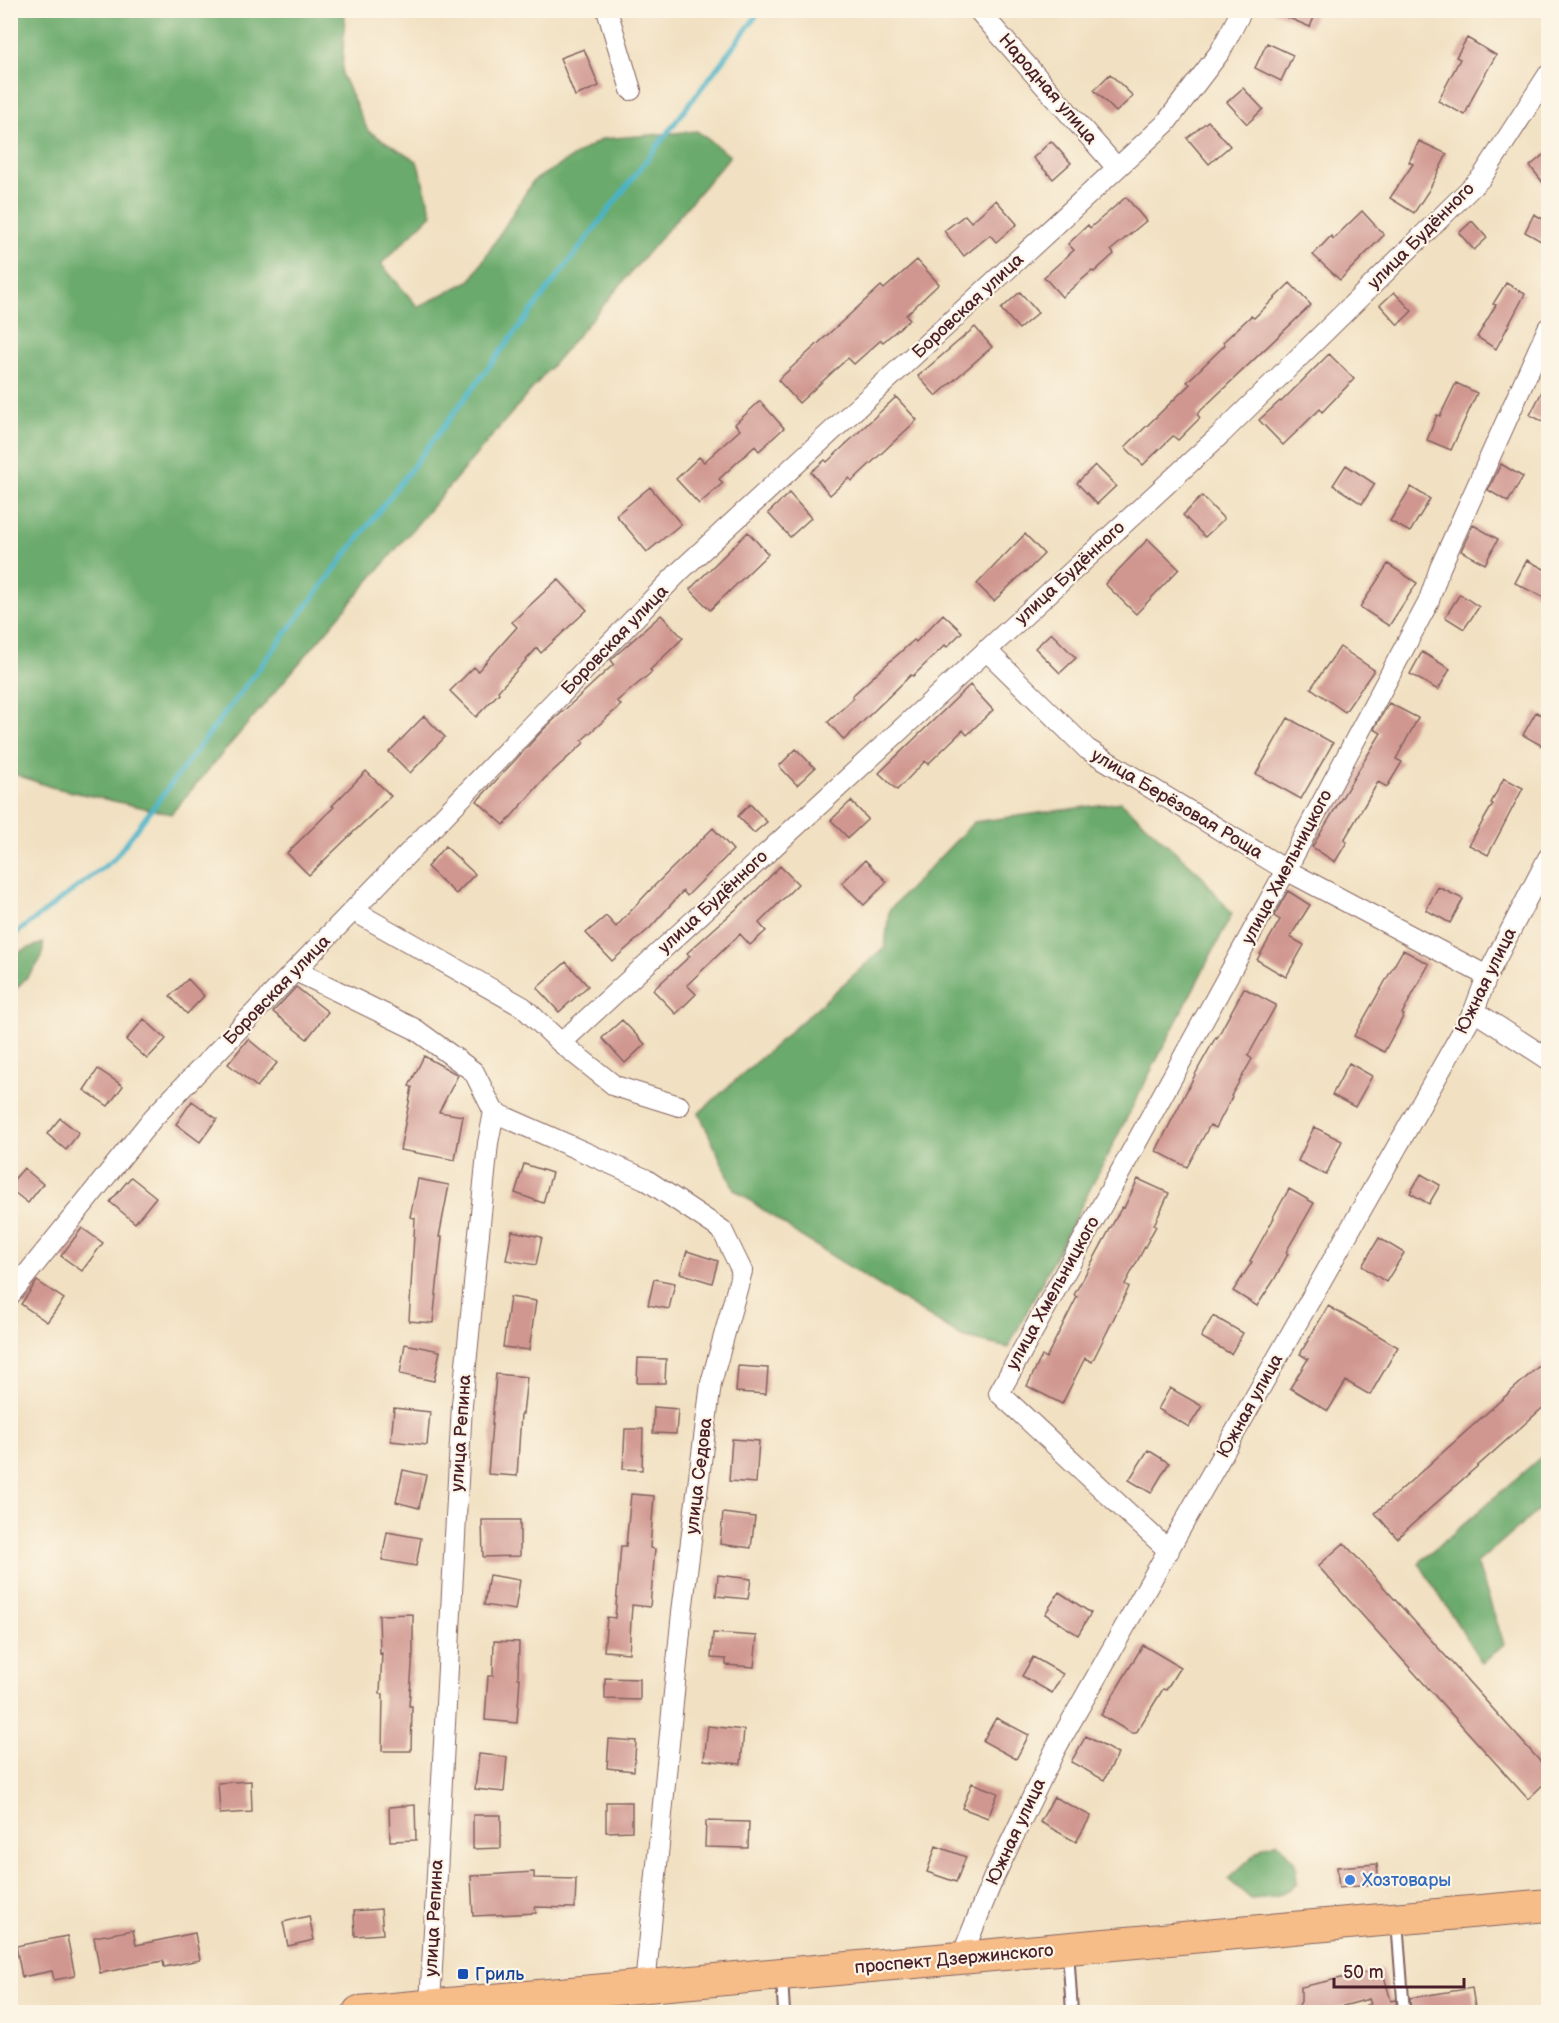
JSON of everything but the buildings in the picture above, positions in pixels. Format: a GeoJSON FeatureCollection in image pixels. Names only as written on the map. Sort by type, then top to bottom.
{"type":"FeatureCollection","features":[{"type":"Feature","properties":{"kind":"main road","name":"проспект Дзержинского"},"geometry":{"type":"LineString","coordinates":[[359,2013],[1548,1905]]}},
{"type":"Feature","properties":{"kind":"street"},"geometry":{"type":"LineString","coordinates":[[607,10],[631,90]]}},
{"type":"Feature","properties":{"kind":"street","name":"Народная улица"},"geometry":{"type":"LineString","coordinates":[[978,10],[1117,168]]}},
{"type":"Feature","properties":{"kind":"street","name":"Боровская улица"},"geometry":{"type":"LineString","coordinates":[[10,1295],[153,1118],[680,572],[1165,124],[1220,52],[1242,10]]}},
{"type":"Feature","properties":{"kind":"street","name":"улица Будённого"},"geometry":{"type":"LineString","coordinates":[[561,1043],[1221,434],[1482,177],[1548,75]]}},
{"type":"Feature","properties":{"kind":"street","name":"улица Хмельницкого"},"geometry":{"type":"LineString","coordinates":[[1169,1551],[999,1393],[1286,870],[1428,603],[1440,568],[1548,328]]}},
{"type":"Feature","properties":{"kind":"street","name":"улица Берёзовая Роща"},"geometry":{"type":"LineString","coordinates":[[986,650],[1087,749],[1286,870],[1487,976]]}},
{"type":"Feature","properties":{"kind":"street","name":"Южная улица"},"geometry":{"type":"LineString","coordinates":[[961,1958],[993,1879],[1056,1748],[1474,1011],[1487,976],[1548,858]]}},
{"type":"Feature","properties":{"kind":"street"},"geometry":{"type":"LineString","coordinates":[[354,911],[524,1007],[561,1043],[615,1086],[679,1106]]}},
{"type":"Feature","properties":{"kind":"street"},"geometry":{"type":"LineString","coordinates":[[296,971],[415,1029],[474,1072],[494,1112]]}},
{"type":"Feature","properties":{"kind":"street"},"geometry":{"type":"LineString","coordinates":[[1474,1011],[1548,1059]]}},
{"type":"Feature","properties":{"kind":"street","name":"улица Седова"},"geometry":{"type":"LineString","coordinates":[[494,1112],[645,1179],[722,1230],[742,1271],[711,1383],[681,1612],[645,1986]]}},
{"type":"Feature","properties":{"kind":"street","name":"улица Репина"},"geometry":{"type":"LineString","coordinates":[[417,2008],[462,1405],[488,1143],[494,1112]]}},
{"type":"Feature","properties":{"kind":"lane"},"geometry":{"type":"LineString","coordinates":[[1397,1919],[1404,2013]]}},
{"type":"Feature","properties":{"kind":"lane"},"geometry":{"type":"LineString","coordinates":[[1068,1949],[1072,2013]]}},
{"type":"Feature","properties":{"kind":"lane"},"geometry":{"type":"LineString","coordinates":[[782,1974],[784,2013]]}},
{"type":"Feature","properties":{"kind":"green space"},"geometry":{"type":"Polygon","coordinates":[[[11,10],[345,11],[342,75],[368,131],[417,161],[432,214],[381,264],[418,307],[471,280],[533,181],[602,139],[697,131],[730,156],[171,814],[51,787],[11,773],[11,10]]]}},
{"type":"Feature","properties":{"kind":"green space"},"geometry":{"type":"Polygon","coordinates":[[[1121,802],[1200,874],[1232,914],[1008,1348],[962,1337],[800,1236],[734,1189],[699,1113],[885,947],[889,910],[974,822],[1121,802]]]}},
{"type":"Feature","properties":{"kind":"green space"},"geometry":{"type":"Polygon","coordinates":[[[43,943],[43,951],[37,965],[11,995],[11,959],[21,951],[43,943]]]}},
{"type":"Feature","properties":{"kind":"green space"},"geometry":{"type":"Polygon","coordinates":[[[1548,1451],[1548,1502],[1477,1563],[1504,1644],[1482,1663],[1419,1563],[1548,1451]]]}},
{"type":"Feature","properties":{"kind":"green space"},"geometry":{"type":"Polygon","coordinates":[[[1278,1842],[1295,1862],[1297,1884],[1275,1897],[1251,1899],[1228,1879],[1263,1847],[1278,1842]]]}},
{"type":"Feature","properties":{"kind":"waterway"},"geometry":{"type":"LineString","coordinates":[[10,938],[113,860],[761,10]]}},
{"type":"Feature","properties":{"kind":"place","name":"Хозтовары"},"geometry":{"type":"Point","coordinates":[1350,1880]}},
{"type":"Feature","properties":{"kind":"place","name":"Гриль"},"geometry":{"type":"Point","coordinates":[463,1974]}}]}
